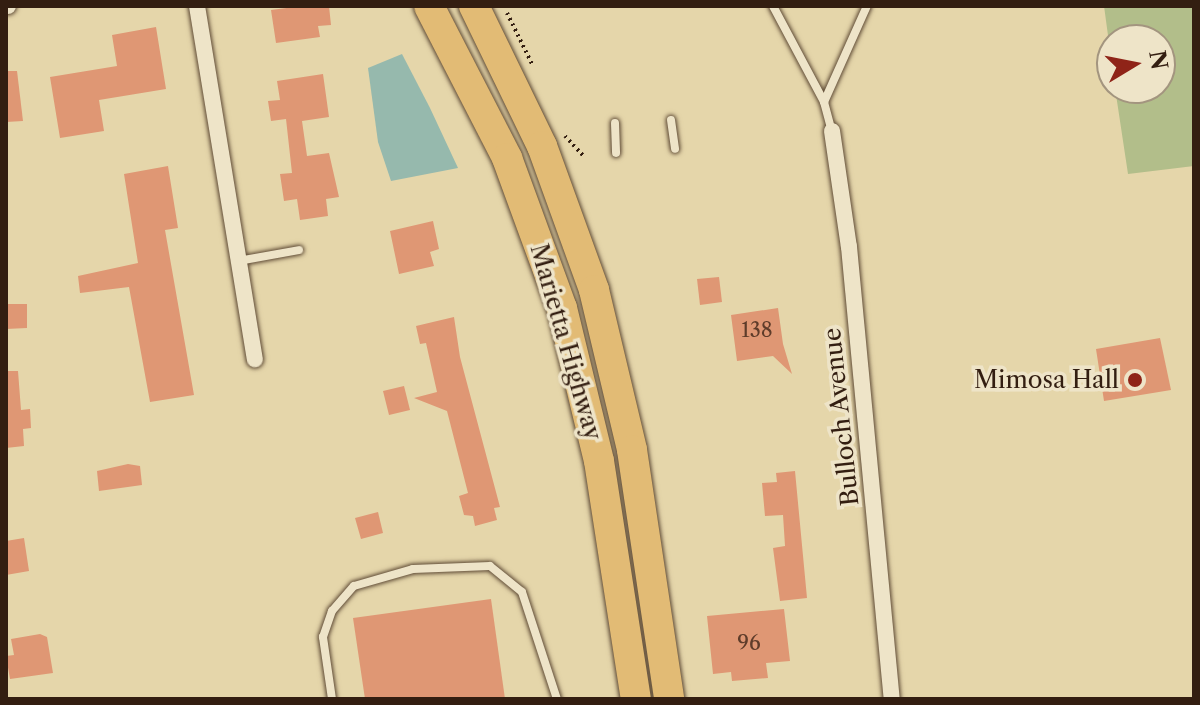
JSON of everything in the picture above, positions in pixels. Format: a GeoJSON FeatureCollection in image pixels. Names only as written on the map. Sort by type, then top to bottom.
{"type":"FeatureCollection","features":[{"type":"Feature","properties":{"kind":"highway","name":"Marietta Highway"},"geometry":{"type":"LineString","coordinates":[[429,6],[507,158],[562,308],[599,461],[636,699]]}},
{"type":"Feature","properties":{"kind":"highway","name":"Marietta Highway"},"geometry":{"type":"LineString","coordinates":[[474,6],[547,156],[606,332],[632,450],[669,699]]}},
{"type":"Feature","properties":{"kind":"street"},"geometry":{"type":"LineString","coordinates":[[197,6],[255,359]]}},
{"type":"Feature","properties":{"kind":"street","name":"Bulloch Avenue"},"geometry":{"type":"LineString","coordinates":[[832,131],[849,247],[892,699]]}},
{"type":"Feature","properties":{"kind":"lane"},"geometry":{"type":"LineString","coordinates":[[773,6],[824,102],[832,131]]}},
{"type":"Feature","properties":{"kind":"lane"},"geometry":{"type":"LineString","coordinates":[[824,102],[867,6]]}},
{"type":"Feature","properties":{"kind":"lane"},"geometry":{"type":"LineString","coordinates":[[671,120],[675,149]]}},
{"type":"Feature","properties":{"kind":"lane"},"geometry":{"type":"LineString","coordinates":[[615,123],[616,153]]}},
{"type":"Feature","properties":{"kind":"lane"},"geometry":{"type":"LineString","coordinates":[[238,261],[299,250]]}},
{"type":"Feature","properties":{"kind":"lane"},"geometry":{"type":"LineString","coordinates":[[332,699],[323,637],[332,611],[354,586],[413,569],[490,566],[522,592],[557,699]]}},
{"type":"Feature","properties":{"kind":"green space"},"geometry":{"type":"Polygon","coordinates":[[[1104,6],[1194,6],[1194,166],[1128,174],[1117,104],[1176,104],[1176,24],[1106,24],[1104,6]]]}},
{"type":"Feature","properties":{"kind":"water"},"geometry":{"type":"Polygon","coordinates":[[[402,54],[458,168],[391,181],[378,142],[368,68],[402,54]]]}},
{"type":"Feature","properties":{"kind":"building"},"geometry":{"type":"Polygon","coordinates":[[[329,6],[331,25],[318,26],[320,37],[276,43],[271,10],[329,6]]]}},
{"type":"Feature","properties":{"kind":"building"},"geometry":{"type":"Polygon","coordinates":[[[156,27],[166,89],[99,100],[104,131],[60,138],[50,77],[117,66],[112,35],[156,27]]]}},
{"type":"Feature","properties":{"kind":"building"},"geometry":{"type":"Polygon","coordinates":[[[6,71],[17,71],[23,121],[6,122],[6,71]]]}},
{"type":"Feature","properties":{"kind":"building"},"geometry":{"type":"Polygon","coordinates":[[[323,74],[329,117],[302,121],[307,156],[329,153],[339,197],[326,199],[328,216],[300,220],[297,199],[284,201],[280,174],[292,173],[286,119],[271,121],[268,101],[280,100],[277,81],[323,74]]]}},
{"type":"Feature","properties":{"kind":"building"},"geometry":{"type":"Polygon","coordinates":[[[168,166],[178,228],[165,230],[194,395],[150,402],[129,287],[80,293],[78,276],[138,263],[124,174],[168,166]]]}},
{"type":"Feature","properties":{"kind":"building"},"geometry":{"type":"Polygon","coordinates":[[[433,221],[439,249],[430,252],[434,266],[399,274],[390,231],[433,221]]]}},
{"type":"Feature","properties":{"kind":"building"},"geometry":{"type":"Polygon","coordinates":[[[719,277],[722,302],[700,305],[697,279],[719,277]]]}},
{"type":"Feature","properties":{"kind":"building"},"geometry":{"type":"Polygon","coordinates":[[[6,304],[27,304],[27,328],[6,329],[6,304]]]}},
{"type":"Feature","properties":{"kind":"building"},"geometry":{"type":"Polygon","coordinates":[[[778,308],[783,344],[792,374],[773,356],[737,361],[731,315],[778,308]]]}},
{"type":"Feature","properties":{"kind":"building"},"geometry":{"type":"Polygon","coordinates":[[[454,317],[460,357],[500,507],[494,508],[497,520],[475,526],[473,516],[464,515],[459,496],[468,493],[447,411],[414,398],[437,392],[426,343],[420,344],[416,326],[454,317]]]}},
{"type":"Feature","properties":{"kind":"building","name":"Mimosa Hall"},"geometry":{"type":"Polygon","coordinates":[[[1160,338],[1171,390],[1104,401],[1096,349],[1160,338]]]}},
{"type":"Feature","properties":{"kind":"building"},"geometry":{"type":"Polygon","coordinates":[[[6,371],[18,371],[21,410],[30,409],[31,428],[23,429],[24,446],[6,448],[6,371]]]}},
{"type":"Feature","properties":{"kind":"building"},"geometry":{"type":"Polygon","coordinates":[[[404,386],[410,410],[389,415],[383,391],[404,386]]]}},
{"type":"Feature","properties":{"kind":"building"},"geometry":{"type":"Polygon","coordinates":[[[128,464],[140,466],[142,485],[99,491],[97,471],[128,464]]]}},
{"type":"Feature","properties":{"kind":"building"},"geometry":{"type":"Polygon","coordinates":[[[795,471],[807,598],[780,601],[773,548],[785,546],[783,515],[765,516],[762,483],[777,482],[776,473],[795,471]]]}},
{"type":"Feature","properties":{"kind":"building"},"geometry":{"type":"Polygon","coordinates":[[[378,512],[383,533],[361,539],[355,518],[378,512]]]}},
{"type":"Feature","properties":{"kind":"building"},"geometry":{"type":"Polygon","coordinates":[[[24,538],[29,571],[6,575],[6,541],[24,538]]]}},
{"type":"Feature","properties":{"kind":"building"},"geometry":{"type":"Polygon","coordinates":[[[491,599],[505,699],[365,699],[353,618],[491,599]]]}},
{"type":"Feature","properties":{"kind":"building"},"geometry":{"type":"Polygon","coordinates":[[[784,609],[790,661],[766,663],[768,678],[732,681],[731,672],[713,674],[707,616],[784,609]]]}},
{"type":"Feature","properties":{"kind":"building"},"geometry":{"type":"Polygon","coordinates":[[[40,634],[47,637],[53,673],[10,679],[6,656],[14,655],[11,639],[40,634]]]}},
{"type":"Feature","properties":{"kind":"place","name":"Mimosa Hall"},"geometry":{"type":"Point","coordinates":[1135,380]}}]}
